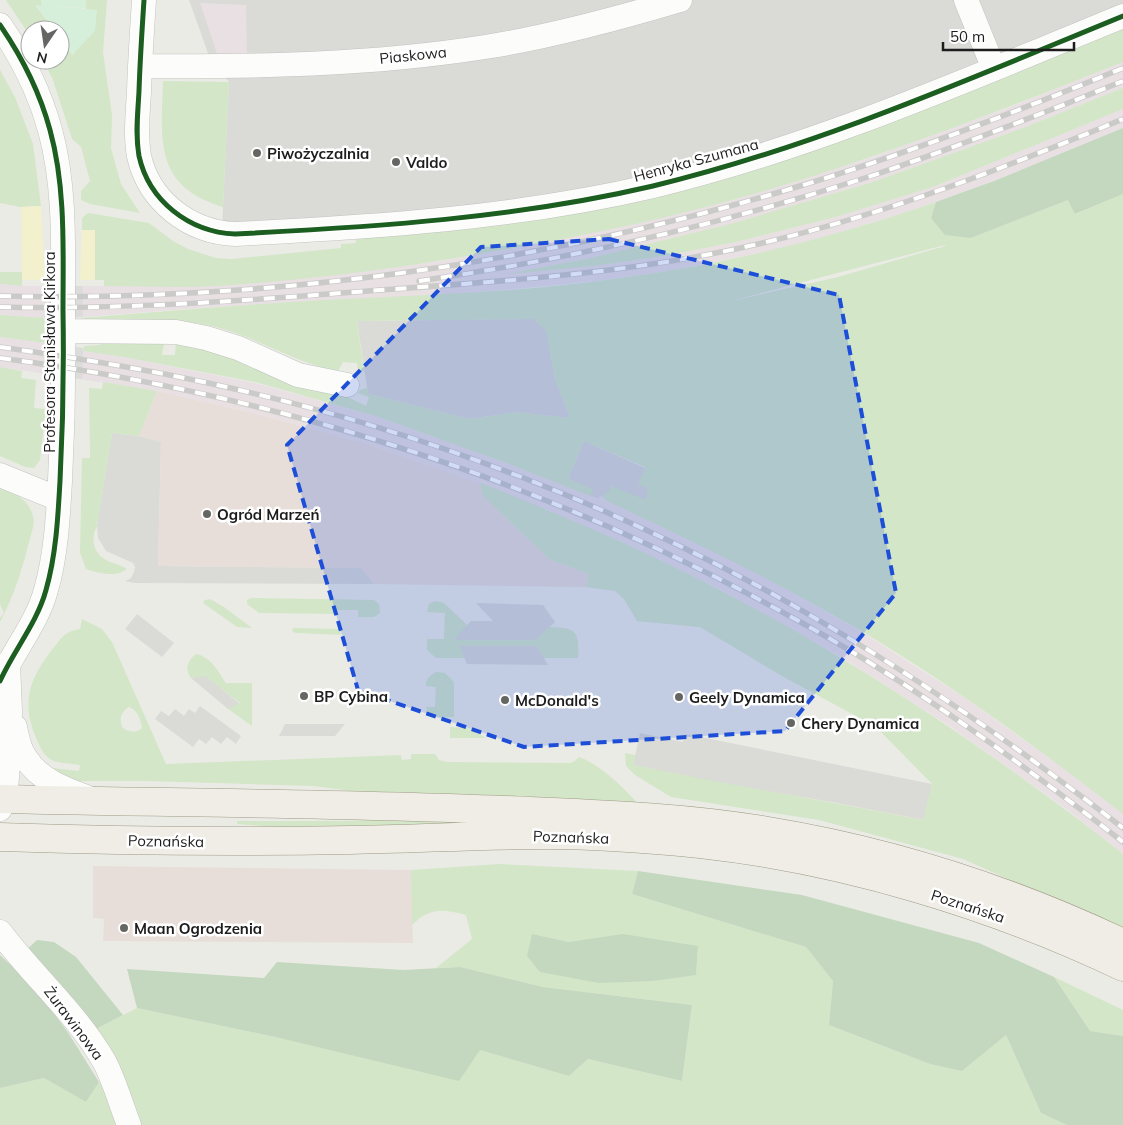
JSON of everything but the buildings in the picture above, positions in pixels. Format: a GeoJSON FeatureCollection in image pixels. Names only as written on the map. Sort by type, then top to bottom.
{"type":"FeatureCollection","features":[{"type":"Feature","properties":{"kind":"main road","name":"Poznańska"},"geometry":{"type":"LineString","coordinates":[[2,802],[96,801],[398,806],[572,813],[685,821],[766,830],[810,838],[935,871],[1049,910],[1123,943]]}},
{"type":"Feature","properties":{"kind":"main road","name":"Poznańska"},"geometry":{"type":"LineString","coordinates":[[0,838],[224,842],[546,835],[629,838],[702,844],[816,862],[899,884],[1024,925],[1069,942],[1123,967]]}},
{"type":"Feature","properties":{"kind":"street","name":"Henryka Szumana"},"geometry":{"type":"LineString","coordinates":[[144,0],[137,130],[138,148],[145,173],[152,188],[169,208],[198,226],[222,233],[253,233],[447,220],[548,206],[653,185],[736,163],[843,128],[1123,16]]}},
{"type":"Feature","properties":{"kind":"street","name":"Piaskowa"},"geometry":{"type":"LineString","coordinates":[[140,66],[273,66],[438,54],[522,40],[596,23],[680,0]]}},
{"type":"Feature","properties":{"kind":"street"},"geometry":{"type":"LineString","coordinates":[[966,0],[994,69]]}},
{"type":"Feature","properties":{"kind":"street","name":"Profesora Stanisława Kirkora"},"geometry":{"type":"LineString","coordinates":[[0,25],[23,63],[38,94],[55,150],[59,174],[61,209],[63,331],[63,414],[59,499],[51,568],[43,600],[33,623],[4,672],[10,711],[9,755],[2,802]]}},
{"type":"Feature","properties":{"kind":"street"},"geometry":{"type":"LineString","coordinates":[[63,331],[176,332],[206,338],[238,348],[298,375],[347,386]]}},
{"type":"Feature","properties":{"kind":"street"},"geometry":{"type":"LineString","coordinates":[[0,475],[59,499]]}},
{"type":"Feature","properties":{"kind":"street"},"geometry":{"type":"LineString","coordinates":[[10,711],[24,756],[39,774],[59,787],[96,801]]}},
{"type":"Feature","properties":{"kind":"street","name":"Żurawinowa"},"geometry":{"type":"LineString","coordinates":[[0,932],[61,1002],[104,1062],[129,1125]]}},
{"type":"Feature","properties":{"kind":"highlighted area"},"geometry":{"type":"Polygon","coordinates":[[[609,239],[839,295],[896,593],[785,731],[524,747],[358,690],[287,445],[481,247],[609,239]]]}},
{"type":"Feature","properties":{"kind":"shaded area"},"geometry":{"type":"Polygon","coordinates":[[[189,0],[1123,0],[1123,9],[740,157],[505,207],[222,228],[229,82],[210,59],[189,0]]]}},
{"type":"Feature","properties":{"kind":"shaded area"},"geometry":{"type":"Polygon","coordinates":[[[200,3],[246,5],[247,54],[217,54],[200,3]]]}},
{"type":"Feature","properties":{"kind":"shaded area"},"geometry":{"type":"Polygon","coordinates":[[[1123,62],[1123,88],[1023,128],[873,182],[730,224],[586,259],[514,273],[592,266],[664,256],[736,242],[836,217],[933,187],[1123,109],[1123,128],[1034,165],[965,192],[909,211],[775,250],[669,271],[606,280],[502,290],[426,296],[211,307],[83,317],[43,318],[0,315],[0,284],[22,286],[214,286],[323,276],[441,261],[581,235],[725,202],[867,159],[1013,106],[1123,62]]]}},
{"type":"Feature","properties":{"kind":"shaded area"},"geometry":{"type":"Polygon","coordinates":[[[533,319],[546,330],[555,379],[570,418],[516,412],[469,419],[368,394],[357,321],[533,319]]]}},
{"type":"Feature","properties":{"kind":"shaded area"},"geometry":{"type":"Polygon","coordinates":[[[0,337],[124,357],[255,383],[379,417],[501,461],[590,496],[599,499],[600,496],[745,566],[857,629],[965,698],[1084,783],[1123,814],[1123,854],[1065,808],[951,727],[841,657],[721,590],[611,537],[490,487],[367,444],[249,412],[157,391],[0,367],[0,337]]]}},
{"type":"Feature","properties":{"kind":"shaded area"},"geometry":{"type":"Polygon","coordinates":[[[157,391],[249,412],[367,444],[480,483],[483,496],[549,559],[589,574],[586,587],[374,584],[361,568],[158,566],[161,442],[139,436],[157,391]]]}},
{"type":"Feature","properties":{"kind":"shaded area"},"geometry":{"type":"Polygon","coordinates":[[[112,433],[139,436],[161,442],[158,566],[362,568],[374,584],[134,583],[125,581],[131,578],[134,572],[135,567],[133,563],[106,551],[98,538],[97,526],[112,433]]]}},
{"type":"Feature","properties":{"kind":"shaded area"},"geometry":{"type":"Polygon","coordinates":[[[584,441],[645,468],[648,491],[646,501],[634,497],[605,493],[604,498],[600,496],[599,499],[590,496],[592,489],[568,479],[584,441]]]}},
{"type":"Feature","properties":{"kind":"shaded area"},"geometry":{"type":"Polygon","coordinates":[[[476,603],[543,605],[555,622],[536,640],[453,640],[471,621],[493,621],[476,603]]]}},
{"type":"Feature","properties":{"kind":"shaded area"},"geometry":{"type":"Polygon","coordinates":[[[137,614],[174,643],[162,657],[125,629],[137,614]]]}},
{"type":"Feature","properties":{"kind":"shaded area"},"geometry":{"type":"Polygon","coordinates":[[[459,646],[537,646],[548,665],[467,664],[459,646]]]}},
{"type":"Feature","properties":{"kind":"shaded area"},"geometry":{"type":"Polygon","coordinates":[[[205,675],[240,704],[228,709],[191,678],[205,675]]]}},
{"type":"Feature","properties":{"kind":"shaded area"},"geometry":{"type":"Polygon","coordinates":[[[200,706],[241,736],[236,744],[227,737],[221,744],[212,737],[206,744],[199,739],[193,747],[155,719],[161,711],[169,716],[175,709],[184,716],[189,709],[195,713],[200,706]]]}},
{"type":"Feature","properties":{"kind":"shaded area"},"geometry":{"type":"Polygon","coordinates":[[[285,724],[345,724],[335,736],[279,736],[285,724]]]}},
{"type":"Feature","properties":{"kind":"shaded area"},"geometry":{"type":"Polygon","coordinates":[[[640,733],[683,742],[686,734],[932,784],[924,820],[725,784],[633,765],[640,733]]]}},
{"type":"Feature","properties":{"kind":"shaded area"},"geometry":{"type":"Polygon","coordinates":[[[93,866],[411,870],[413,943],[103,941],[104,919],[93,918],[93,866]]]}},
{"type":"Feature","properties":{"kind":"green space"},"geometry":{"type":"Polygon","coordinates":[[[6,0],[41,0],[42,6],[36,6],[46,20],[20,21],[6,0]]]}},
{"type":"Feature","properties":{"kind":"green space"},"geometry":{"type":"Polygon","coordinates":[[[41,0],[86,0],[86,8],[50,6],[97,10],[95,31],[72,55],[70,52],[70,20],[47,20],[36,5],[42,6],[41,0]]]}},
{"type":"Feature","properties":{"kind":"green space"},"geometry":{"type":"Polygon","coordinates":[[[86,0],[107,0],[103,52],[112,115],[111,148],[121,184],[140,213],[90,204],[81,200],[81,191],[90,181],[81,147],[72,139],[48,70],[70,70],[70,51],[73,55],[97,11],[86,10],[86,0]]]}},
{"type":"Feature","properties":{"kind":"green space"},"geometry":{"type":"Polygon","coordinates":[[[1123,25],[1123,62],[1025,101],[926,138],[826,172],[675,215],[574,237],[486,253],[331,276],[215,286],[160,287],[104,286],[104,280],[95,280],[95,230],[82,230],[82,218],[88,213],[149,223],[173,241],[188,249],[216,258],[232,259],[341,248],[341,244],[356,243],[355,234],[549,214],[1123,25]]]}},
{"type":"Feature","properties":{"kind":"green space"},"geometry":{"type":"Polygon","coordinates":[[[0,70],[15,97],[33,144],[41,206],[21,207],[0,203],[0,70]]]}},
{"type":"Feature","properties":{"kind":"green space"},"geometry":{"type":"Polygon","coordinates":[[[163,81],[229,82],[223,207],[201,198],[184,187],[173,174],[166,159],[163,142],[163,81]]]}},
{"type":"Feature","properties":{"kind":"green space"},"geometry":{"type":"Polygon","coordinates":[[[1123,88],[1123,109],[933,187],[836,217],[736,242],[664,256],[593,266],[507,274],[586,259],[730,224],[873,182],[1023,128],[1123,88]]]}},
{"type":"Feature","properties":{"kind":"green space"},"geometry":{"type":"Polygon","coordinates":[[[1123,128],[1123,194],[1075,214],[1068,200],[971,238],[945,235],[931,218],[936,202],[994,181],[1123,128]]]}},
{"type":"Feature","properties":{"kind":"green space"},"geometry":{"type":"Polygon","coordinates":[[[1123,194],[1123,814],[993,717],[925,671],[856,628],[702,546],[604,498],[605,493],[608,493],[611,486],[646,500],[648,491],[646,487],[638,485],[645,467],[584,441],[568,479],[593,489],[590,496],[501,461],[379,417],[255,382],[83,351],[84,346],[100,345],[100,339],[176,340],[335,391],[366,406],[369,397],[358,393],[360,390],[367,388],[368,394],[469,419],[516,412],[570,418],[555,379],[546,330],[533,319],[357,321],[364,371],[358,370],[357,363],[343,362],[338,371],[307,362],[247,337],[216,327],[170,321],[90,320],[80,318],[293,302],[500,291],[606,280],[690,267],[773,250],[855,228],[936,202],[931,218],[971,238],[1068,200],[1076,214],[1123,194]],[[945,245],[727,302],[838,277],[945,245]],[[176,342],[164,344],[162,355],[175,355],[176,342]]]}},
{"type":"Feature","properties":{"kind":"green space"},"geometry":{"type":"Polygon","coordinates":[[[0,272],[22,272],[22,286],[0,284],[0,272]]]}},
{"type":"Feature","properties":{"kind":"green space"},"geometry":{"type":"Polygon","coordinates":[[[0,315],[46,318],[46,343],[0,337],[0,315]]]}},
{"type":"Feature","properties":{"kind":"green space"},"geometry":{"type":"Polygon","coordinates":[[[0,367],[22,371],[21,378],[36,380],[34,408],[46,409],[40,460],[34,468],[25,467],[0,456],[0,367]]]}},
{"type":"Feature","properties":{"kind":"green space"},"geometry":{"type":"Polygon","coordinates":[[[103,382],[157,391],[139,436],[112,433],[93,541],[96,550],[103,558],[127,569],[123,572],[112,574],[86,569],[80,553],[82,458],[90,458],[89,388],[102,389],[103,382]]]}},
{"type":"Feature","properties":{"kind":"green space"},"geometry":{"type":"Polygon","coordinates":[[[480,483],[639,550],[712,586],[855,666],[992,756],[1123,854],[1123,930],[963,859],[819,820],[671,797],[635,775],[626,766],[625,753],[635,755],[634,765],[923,820],[932,784],[876,727],[782,676],[700,627],[637,621],[624,599],[615,591],[586,587],[589,574],[549,559],[483,496],[480,483]]]}},
{"type":"Feature","properties":{"kind":"green space"},"geometry":{"type":"Polygon","coordinates":[[[0,486],[16,494],[28,505],[34,523],[17,583],[9,602],[0,622],[0,618],[4,613],[0,604],[0,486]]]}},
{"type":"Feature","properties":{"kind":"green space"},"geometry":{"type":"Polygon","coordinates":[[[251,598],[374,600],[379,604],[380,613],[374,617],[358,617],[358,610],[338,610],[337,614],[259,613],[247,604],[247,600],[251,598]]]}},
{"type":"Feature","properties":{"kind":"green space"},"geometry":{"type":"Polygon","coordinates":[[[210,599],[252,628],[237,627],[203,603],[205,600],[210,599]]]}},
{"type":"Feature","properties":{"kind":"green space"},"geometry":{"type":"Polygon","coordinates":[[[435,601],[444,603],[467,625],[454,640],[536,640],[549,627],[565,628],[571,630],[577,637],[578,658],[544,658],[537,646],[460,646],[464,658],[436,658],[427,650],[427,639],[444,639],[445,613],[427,612],[429,604],[435,601]]]}},
{"type":"Feature","properties":{"kind":"green space"},"geometry":{"type":"Polygon","coordinates":[[[82,619],[102,629],[112,642],[166,764],[401,755],[402,760],[411,759],[411,754],[435,754],[439,760],[447,762],[571,763],[579,757],[595,765],[611,777],[638,804],[367,793],[313,786],[147,781],[73,781],[43,767],[79,771],[80,765],[57,762],[45,755],[32,727],[28,704],[32,683],[43,662],[63,637],[70,632],[80,629],[82,619]],[[129,707],[124,711],[121,721],[122,727],[135,732],[142,728],[138,715],[129,707]]]}},
{"type":"Feature","properties":{"kind":"green space"},"geometry":{"type":"Polygon","coordinates":[[[292,629],[341,629],[341,635],[297,633],[293,632],[292,629]]]}},
{"type":"Feature","properties":{"kind":"green space"},"geometry":{"type":"Polygon","coordinates":[[[196,654],[210,661],[226,683],[252,683],[252,726],[228,709],[240,703],[205,676],[191,678],[187,668],[191,659],[196,654]]]}},
{"type":"Feature","properties":{"kind":"green space"},"geometry":{"type":"Polygon","coordinates":[[[436,672],[445,673],[454,682],[454,717],[430,717],[426,707],[435,707],[436,687],[426,686],[426,684],[428,678],[436,672]]]}},
{"type":"Feature","properties":{"kind":"green space"},"geometry":{"type":"Polygon","coordinates":[[[450,727],[468,728],[486,738],[450,738],[450,727]]]}},
{"type":"Feature","properties":{"kind":"green space"},"geometry":{"type":"Polygon","coordinates":[[[393,819],[534,823],[315,830],[237,824],[237,821],[393,819]]]}},
{"type":"Feature","properties":{"kind":"green space"},"geometry":{"type":"Polygon","coordinates":[[[499,864],[638,871],[632,894],[806,947],[833,981],[829,1025],[930,1064],[962,1071],[1006,1035],[1041,1113],[1067,1125],[136,1125],[94,1030],[137,1008],[280,1038],[480,1050],[569,1076],[588,1059],[682,1081],[692,1005],[543,987],[460,967],[436,968],[472,939],[466,915],[443,911],[431,912],[412,925],[411,870],[499,864]],[[532,934],[696,975],[698,946],[569,942],[532,934]]]}},
{"type":"Feature","properties":{"kind":"green space"},"geometry":{"type":"Polygon","coordinates":[[[638,871],[802,895],[979,943],[1054,977],[1090,1031],[1123,1036],[1123,1125],[1067,1125],[1041,1113],[1006,1035],[962,1071],[930,1064],[829,1025],[833,981],[806,947],[632,894],[638,871]]]}},
{"type":"Feature","properties":{"kind":"green space"},"geometry":{"type":"Polygon","coordinates":[[[532,934],[569,942],[623,934],[698,946],[696,975],[653,981],[599,983],[540,972],[527,956],[532,934]]]}},
{"type":"Feature","properties":{"kind":"green space"},"geometry":{"type":"Polygon","coordinates":[[[37,940],[54,942],[76,957],[123,1015],[94,1030],[23,953],[37,940]]]}},
{"type":"Feature","properties":{"kind":"green space"},"geometry":{"type":"Polygon","coordinates":[[[0,955],[36,989],[69,1034],[99,1082],[86,1102],[44,1078],[0,1088],[0,955]]]}},
{"type":"Feature","properties":{"kind":"green space"},"geometry":{"type":"Polygon","coordinates":[[[277,962],[403,970],[460,967],[543,987],[692,1005],[682,1081],[588,1059],[569,1076],[480,1050],[459,1081],[280,1038],[137,1008],[127,969],[264,978],[277,962]]]}},
{"type":"Feature","properties":{"kind":"green space"},"geometry":{"type":"Polygon","coordinates":[[[1054,977],[1123,1010],[1123,1036],[1090,1031],[1054,977]]]}},
{"type":"Feature","properties":{"kind":"green space"},"geometry":{"type":"Polygon","coordinates":[[[44,1078],[86,1102],[99,1082],[124,1125],[0,1125],[0,1088],[44,1078]]]}},
{"type":"Feature","properties":{"kind":"sand"},"geometry":{"type":"Polygon","coordinates":[[[41,206],[45,280],[22,280],[21,207],[41,206]]]}},
{"type":"Feature","properties":{"kind":"sand"},"geometry":{"type":"Polygon","coordinates":[[[82,230],[95,230],[95,280],[80,280],[82,230]]]}},
{"type":"Feature","properties":{"kind":"pier"},"geometry":{"type":"Polygon","coordinates":[[[44,286],[83,286],[83,317],[44,318],[44,286]]]}},
{"type":"Feature","properties":{"kind":"pier"},"geometry":{"type":"Polygon","coordinates":[[[44,343],[83,348],[82,379],[44,374],[44,343]]]}},
{"type":"Feature","properties":{"kind":"railway"},"geometry":{"type":"LineString","coordinates":[[0,296],[100,296],[300,285],[400,273],[498,258],[597,239],[694,216],[833,176],[958,133],[1123,68]]}},
{"type":"Feature","properties":{"kind":"railway"},"geometry":{"type":"LineString","coordinates":[[419,281],[590,251],[758,210],[900,166],[1123,81]]}},
{"type":"Feature","properties":{"kind":"railway"},"geometry":{"type":"LineString","coordinates":[[0,307],[143,306],[238,301],[523,279],[664,262],[758,244],[897,205],[1033,155],[1123,119]]}},
{"type":"Feature","properties":{"kind":"railway"},"geometry":{"type":"LineString","coordinates":[[0,347],[156,372],[288,402],[367,424],[446,450],[524,478],[600,509],[749,581],[820,621],[937,694],[1050,773],[1123,828]]}},
{"type":"Feature","properties":{"kind":"railway"},"geometry":{"type":"LineString","coordinates":[[0,358],[107,375],[211,396],[314,422],[415,452],[515,488],[612,528],[709,574],[846,648],[968,727],[1046,783],[1123,842]]}},
{"type":"Feature","properties":{"kind":"cycle path"},"geometry":{"type":"LineString","coordinates":[[144,0],[137,131],[139,156],[144,172],[162,200],[187,220],[218,232],[235,234],[445,219],[550,206],[653,186],[773,152],[832,132],[949,87],[1123,16]]}},
{"type":"Feature","properties":{"kind":"cycle path"},"geometry":{"type":"LineString","coordinates":[[0,25],[23,63],[36,89],[46,116],[59,174],[63,243],[63,417],[54,550],[42,602],[0,681]]}},
{"type":"Feature","properties":{"kind":"place","name":"Piwożyczalnia"},"geometry":{"type":"Point","coordinates":[257,153]}},
{"type":"Feature","properties":{"kind":"place","name":"Valdo"},"geometry":{"type":"Point","coordinates":[396,162]}},
{"type":"Feature","properties":{"kind":"place","name":"Ogród Marzeń"},"geometry":{"type":"Point","coordinates":[207,514]}},
{"type":"Feature","properties":{"kind":"place","name":"BP Cybina"},"geometry":{"type":"Point","coordinates":[304,696]}},
{"type":"Feature","properties":{"kind":"place","name":"Geely Dynamica"},"geometry":{"type":"Point","coordinates":[679,697]}},
{"type":"Feature","properties":{"kind":"place","name":"McDonald's"},"geometry":{"type":"Point","coordinates":[505,700]}},
{"type":"Feature","properties":{"kind":"place","name":"Chery Dynamica"},"geometry":{"type":"Point","coordinates":[791,723]}},
{"type":"Feature","properties":{"kind":"place","name":"Maan Ogrodzenia"},"geometry":{"type":"Point","coordinates":[124,928]}}]}
